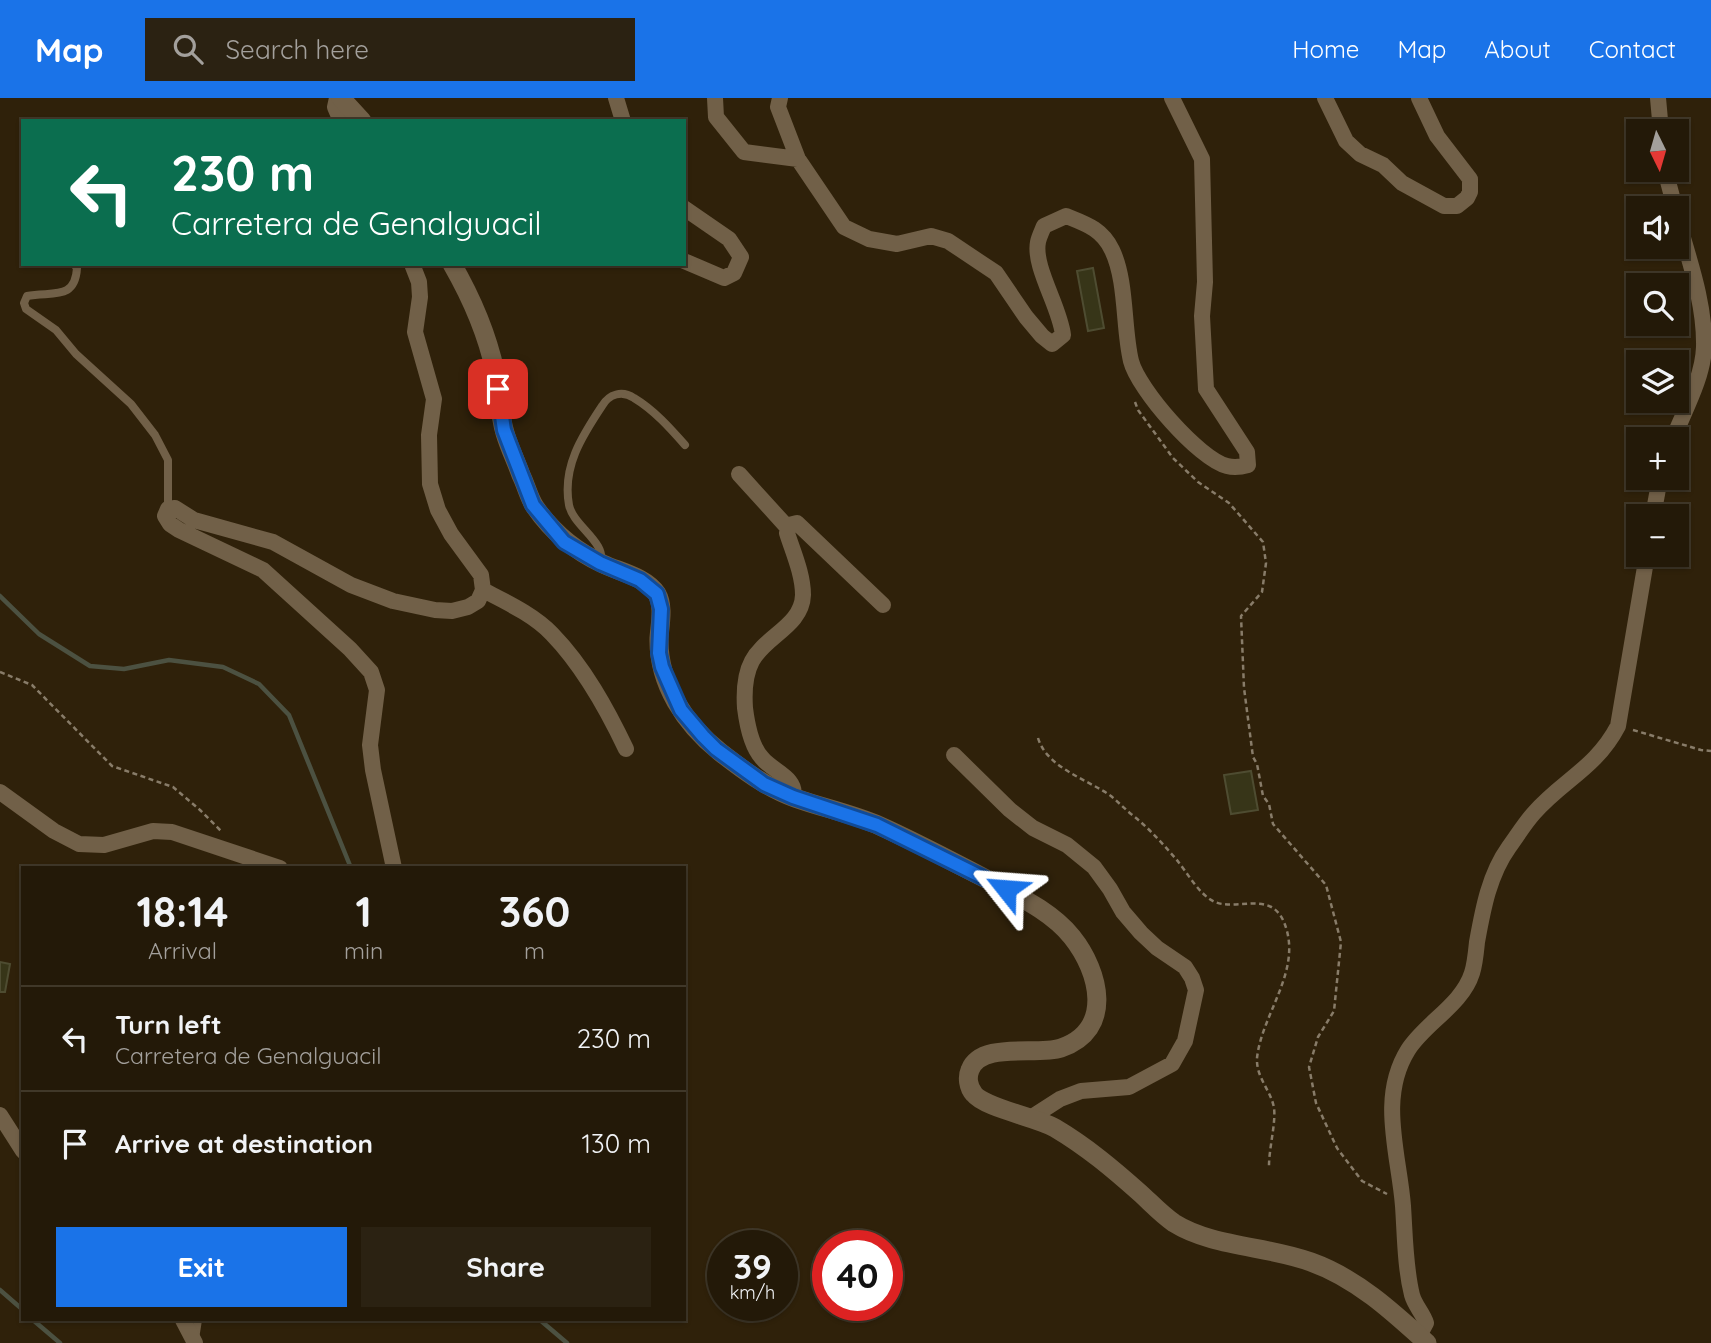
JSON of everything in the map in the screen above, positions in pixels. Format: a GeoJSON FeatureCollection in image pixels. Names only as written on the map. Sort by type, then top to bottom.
{"type":"FeatureCollection","features":[{"type":"Feature","properties":{"kind":"street"},"geometry":{"type":"LineString","coordinates":[[340,119],[335,107],[339,98],[360,119]]}},
{"type":"Feature","properties":{"kind":"street"},"geometry":{"type":"LineString","coordinates":[[616,98],[622,119]]}},
{"type":"Feature","properties":{"kind":"street"},"geometry":{"type":"LineString","coordinates":[[715,98],[716,117],[744,152],[798,159]]}},
{"type":"Feature","properties":{"kind":"street"},"geometry":{"type":"LineString","coordinates":[[780,98],[778,107],[798,159],[844,227],[869,239],[897,244],[931,236],[948,241],[996,273],[1026,317],[1052,344],[1063,335],[1062,322],[1037,256],[1038,241],[1044,226],[1066,216],[1096,229],[1112,250],[1122,291],[1131,360],[1136,376],[1183,435],[1224,465],[1239,467],[1248,465],[1247,452],[1206,389],[1202,316],[1205,282],[1202,159],[1172,98]]}},
{"type":"Feature","properties":{"kind":"street"},"geometry":{"type":"LineString","coordinates":[[1325,98],[1346,141],[1360,154],[1382,166],[1402,183],[1444,206],[1457,206],[1470,192],[1470,179],[1437,136],[1419,98]]}},
{"type":"Feature","properties":{"kind":"street"},"geometry":{"type":"LineString","coordinates":[[1658,98],[1660,119]]}},
{"type":"Feature","properties":{"kind":"street"},"geometry":{"type":"LineString","coordinates":[[686,209],[729,239],[741,257],[734,273],[724,278],[686,262]]}},
{"type":"Feature","properties":{"kind":"street"},"geometry":{"type":"LineString","coordinates":[[1678,427],[1699,373],[1704,348],[1700,303],[1688,259]]}},
{"type":"Feature","properties":{"kind":"street"},"geometry":{"type":"LineString","coordinates":[[394,866],[370,745],[377,690],[371,673],[350,649],[263,570],[170,524],[165,516],[168,509],[174,508],[194,520],[272,542],[351,585],[393,601],[452,611],[478,601],[483,590],[481,575],[451,534],[438,510],[430,484],[429,435],[433,399],[415,332],[420,297],[419,282],[413,266]]}},
{"type":"Feature","properties":{"kind":"street"},"geometry":{"type":"LineString","coordinates":[[453,266],[469,295],[490,356],[504,430],[533,505],[564,542],[600,563],[640,580],[657,594],[661,609],[659,653],[662,667],[672,694],[690,723],[716,749],[764,784],[793,797],[877,825],[948,860],[1024,899],[1072,936],[1093,972],[1098,995],[1097,1013],[1084,1034],[1065,1047],[1044,1052],[1010,1051],[986,1055],[975,1061],[968,1074],[969,1087],[974,1095],[983,1101],[1032,1117],[1082,1144],[1173,1222],[1197,1234],[1311,1262],[1369,1292],[1423,1339]]}},
{"type":"Feature","properties":{"kind":"street"},"geometry":{"type":"LineString","coordinates":[[738,474],[788,527]]}},
{"type":"Feature","properties":{"kind":"street"},"geometry":{"type":"LineString","coordinates":[[793,797],[794,789],[790,782],[761,758],[751,736],[745,709],[745,684],[752,661],[766,643],[790,623],[802,605],[802,584],[787,533],[788,527],[794,523],[801,526],[883,605]]}},
{"type":"Feature","properties":{"kind":"street"},"geometry":{"type":"LineString","coordinates":[[1423,1339],[1426,1323],[1412,1297],[1403,1202],[1393,1139],[1391,1109],[1395,1081],[1408,1050],[1464,988],[1472,974],[1484,902],[1496,868],[1507,850],[1535,812],[1608,745],[1618,726],[1645,567]]}},
{"type":"Feature","properties":{"kind":"street"},"geometry":{"type":"LineString","coordinates":[[483,590],[551,633],[608,711],[626,749]]}},
{"type":"Feature","properties":{"kind":"street"},"geometry":{"type":"LineString","coordinates":[[954,755],[1010,810],[1033,828],[1067,845],[1094,867],[1123,912],[1157,948],[1185,967],[1196,990],[1185,1041],[1172,1064],[1129,1087],[1080,1091],[1060,1099],[1032,1117]]}},
{"type":"Feature","properties":{"kind":"street"},"geometry":{"type":"LineString","coordinates":[[0,792],[54,831],[79,844],[104,845],[153,831],[172,832],[274,866]]}},
{"type":"Feature","properties":{"kind":"street"},"geometry":{"type":"LineString","coordinates":[[0,1115],[21,1148]]}},
{"type":"Feature","properties":{"kind":"street"},"geometry":{"type":"LineString","coordinates":[[184,1321],[195,1342]]}},
{"type":"Feature","properties":{"kind":"lane"},"geometry":{"type":"LineString","coordinates":[[76,266],[76,281],[72,288],[63,292],[27,296],[23,303],[26,309],[56,330],[76,354],[131,404],[155,435],[168,460],[168,509]]}},
{"type":"Feature","properties":{"kind":"lane"},"geometry":{"type":"LineString","coordinates":[[600,563],[603,555],[600,548],[575,520],[569,507],[568,487],[569,468],[579,442],[604,402],[617,394],[631,396],[663,420],[685,445]]}},
{"type":"Feature","properties":{"kind":"lane"},"geometry":{"type":"LineString","coordinates":[[195,1342],[198,1321]]}},
{"type":"Feature","properties":{"kind":"path"},"geometry":{"type":"LineString","coordinates":[[1136,376],[1132,390],[1138,410],[1165,448],[1198,482],[1229,503],[1263,542],[1266,563],[1262,592],[1241,616],[1244,688],[1253,757],[1273,824],[1326,885],[1341,942],[1334,1011],[1318,1037],[1310,1067],[1316,1103],[1337,1148],[1362,1181],[1403,1202]]}},
{"type":"Feature","properties":{"kind":"path"},"geometry":{"type":"LineString","coordinates":[[0,672],[32,685],[112,766],[173,788],[200,810],[245,857]]}},
{"type":"Feature","properties":{"kind":"path"},"geometry":{"type":"LineString","coordinates":[[1618,726],[1711,751]]}},
{"type":"Feature","properties":{"kind":"path"},"geometry":{"type":"LineString","coordinates":[[1038,738],[1041,750],[1068,771],[1111,796],[1148,827],[1206,897],[1226,905],[1259,903],[1269,906],[1282,919],[1288,947],[1287,966],[1276,1004],[1263,1032],[1257,1058],[1261,1079],[1272,1098],[1274,1110],[1269,1166]]}},
{"type":"Feature","properties":{"kind":"building"},"geometry":{"type":"Polygon","coordinates":[[[1093,268],[1104,328],[1088,331],[1077,271],[1093,268]]]}},
{"type":"Feature","properties":{"kind":"building"},"geometry":{"type":"Polygon","coordinates":[[[1251,771],[1258,810],[1231,814],[1224,775],[1251,771]]]}},
{"type":"Feature","properties":{"kind":"building"},"geometry":{"type":"Polygon","coordinates":[[[0,962],[10,964],[5,992],[0,992],[0,962]]]}},
{"type":"Feature","properties":{"kind":"waterway"},"geometry":{"type":"LineString","coordinates":[[0,596],[39,634],[90,666],[124,669],[169,660],[223,667],[259,684],[289,715],[350,866]]}},
{"type":"Feature","properties":{"kind":"waterway"},"geometry":{"type":"LineString","coordinates":[[0,1290],[21,1308]]}},
{"type":"Feature","properties":{"kind":"waterway"},"geometry":{"type":"LineString","coordinates":[[34,1321],[60,1343]]}},
{"type":"Feature","properties":{"kind":"waterway"},"geometry":{"type":"LineString","coordinates":[[541,1321],[567,1343]]}},
{"type":"Feature","properties":{"kind":"route"},"geometry":{"type":"LineString","coordinates":[[498,389],[504,430],[533,505],[564,542],[600,563],[640,580],[657,594],[661,609],[659,653],[672,694],[690,723],[716,749],[764,784],[793,797],[877,825],[1006,889]]}}]}
